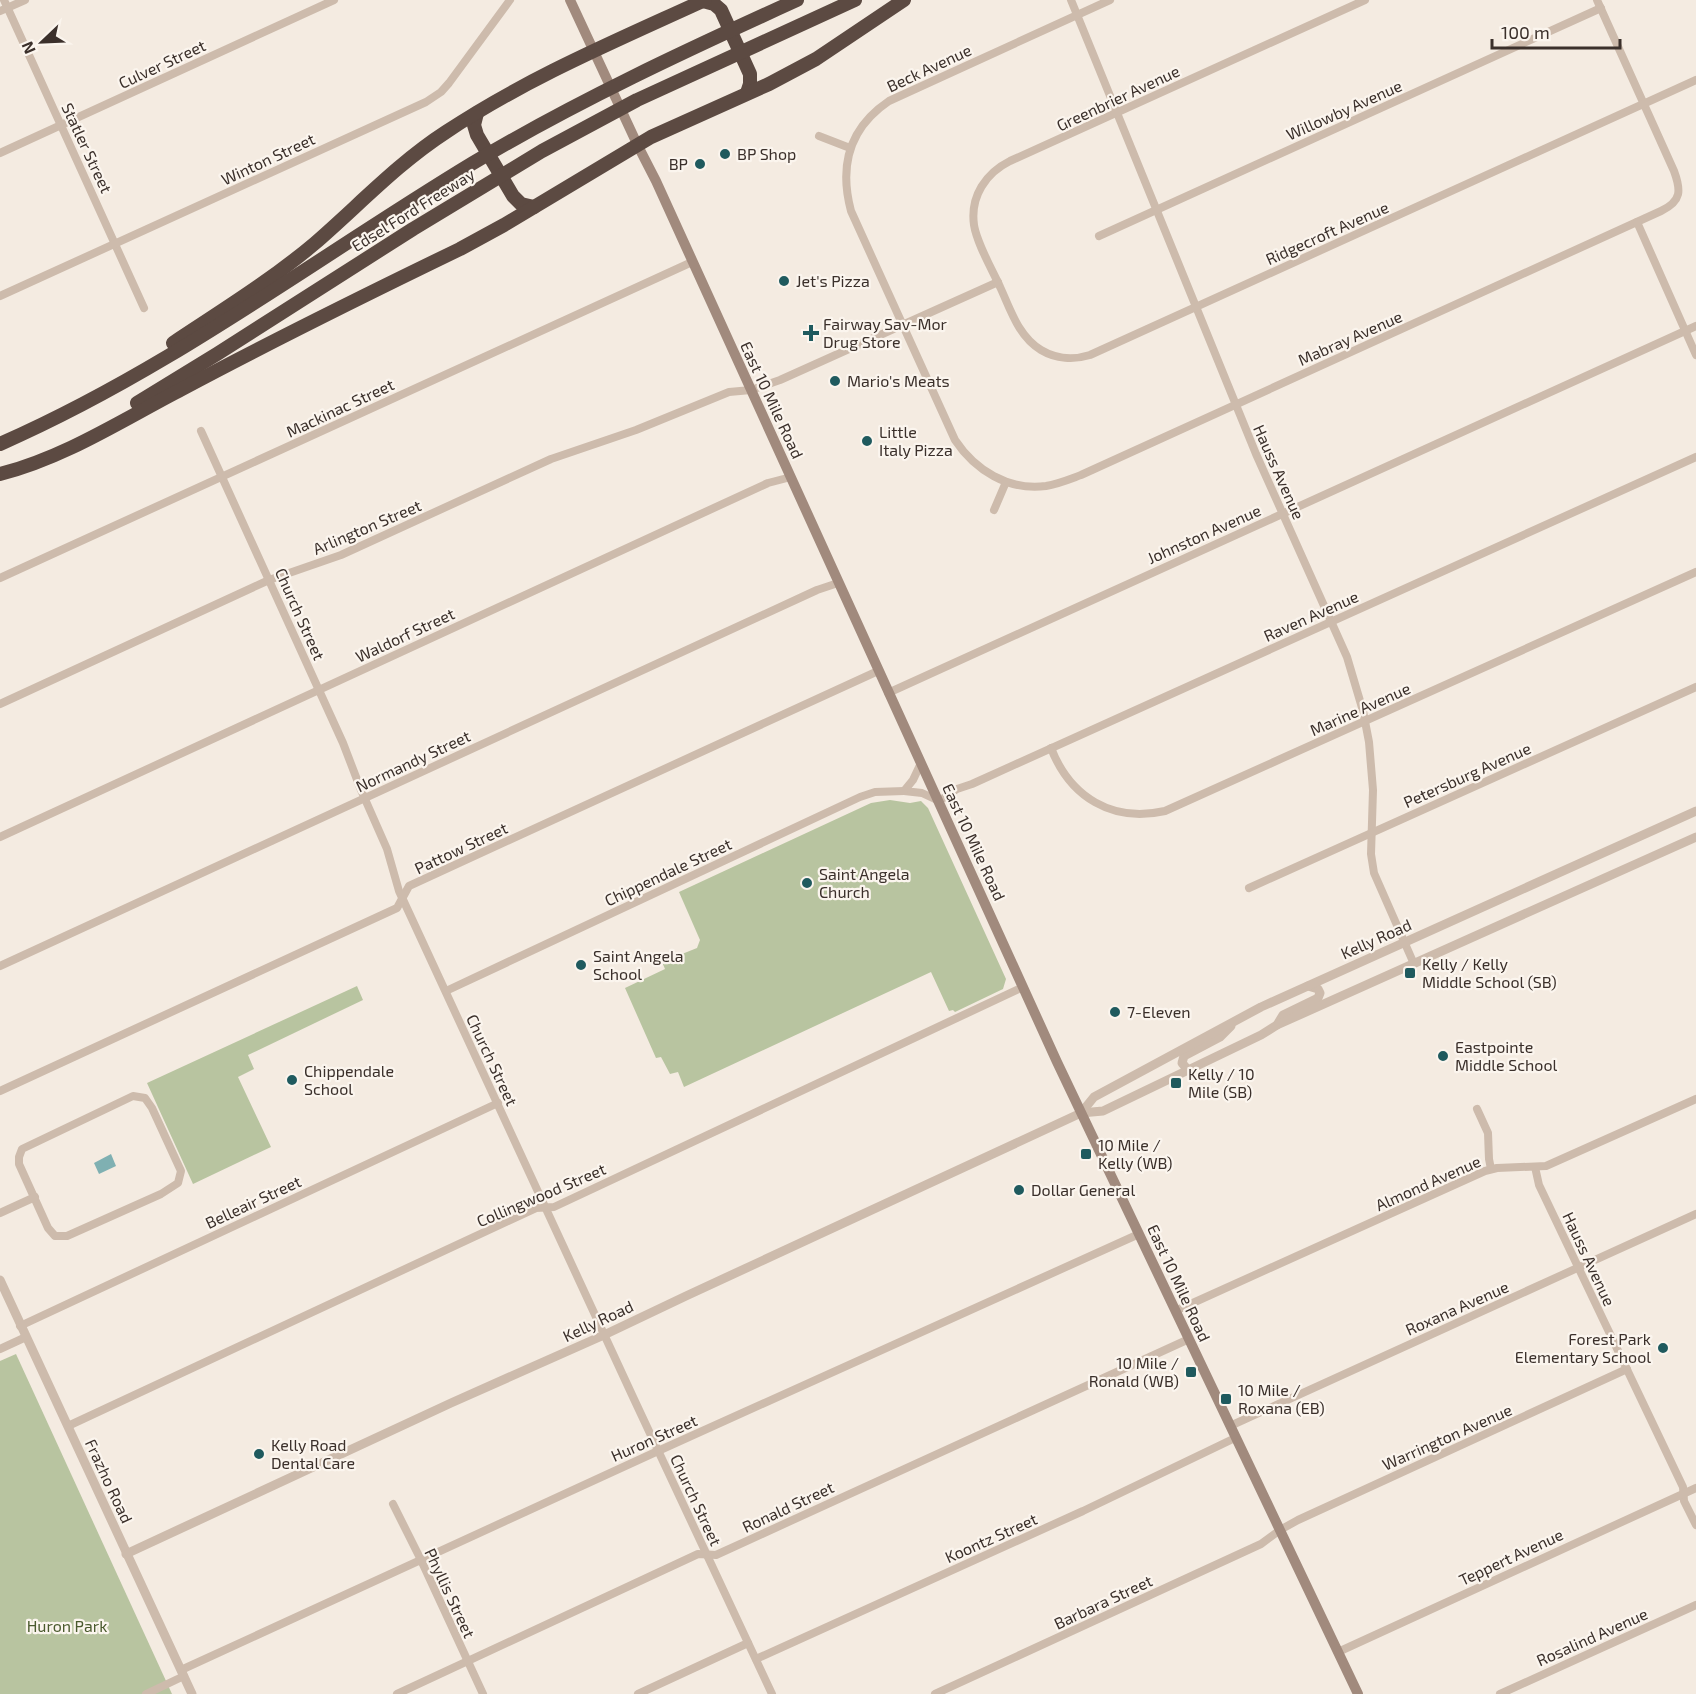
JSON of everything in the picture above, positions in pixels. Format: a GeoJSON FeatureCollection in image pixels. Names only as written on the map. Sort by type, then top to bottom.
{"type":"FeatureCollection","features":[{"type":"Feature","properties":{"kind":"highway","name":"Edsel Ford Freeway"},"geometry":{"type":"LineString","coordinates":[[0,444],[39,427],[155,365],[464,169],[543,123],[637,74],[797,0]]}},
{"type":"Feature","properties":{"kind":"highway","name":"Edsel Ford Freeway"},"geometry":{"type":"LineString","coordinates":[[0,472],[139,402],[413,229],[542,151],[637,100],[855,0]]}},
{"type":"Feature","properties":{"kind":"highway"},"geometry":{"type":"LineString","coordinates":[[0,472],[22,468],[61,452],[460,249],[651,137],[816,59],[904,0]]}},
{"type":"Feature","properties":{"kind":"highway"},"geometry":{"type":"LineString","coordinates":[[39,427],[93,390],[161,351],[273,276],[419,151],[446,131],[513,92],[594,51],[704,1],[714,4],[721,10],[750,74],[747,93]]}},
{"type":"Feature","properties":{"kind":"highway"},"geometry":{"type":"LineString","coordinates":[[477,113],[474,124],[477,135],[513,196],[521,204],[534,207]]}},
{"type":"Feature","properties":{"kind":"main road","name":"East 10 Mile Road"},"geometry":{"type":"LineString","coordinates":[[570,0],[656,181],[1081,1113],[1358,1694]]}},
{"type":"Feature","properties":{"kind":"street"},"geometry":{"type":"LineString","coordinates":[[4,6],[25,0]]}},
{"type":"Feature","properties":{"kind":"street","name":"Culver Street"},"geometry":{"type":"LineString","coordinates":[[0,153],[334,0]]}},
{"type":"Feature","properties":{"kind":"street","name":"Winton Street"},"geometry":{"type":"LineString","coordinates":[[0,296],[426,102],[441,92],[449,83],[510,0]]}},
{"type":"Feature","properties":{"kind":"street","name":"Hauss Avenue"},"geometry":{"type":"LineString","coordinates":[[1071,0],[1236,405],[1349,664],[1365,722],[1371,763],[1373,790],[1371,854],[1374,873],[1414,964]]}},
{"type":"Feature","properties":{"kind":"street","name":"Beck Avenue"},"geometry":{"type":"LineString","coordinates":[[902,325],[850,212],[845,178],[850,148],[855,137],[869,118],[889,101],[1110,0]]}},
{"type":"Feature","properties":{"kind":"street","name":"Greenbrier Avenue"},"geometry":{"type":"LineString","coordinates":[[998,282],[980,242],[974,224],[974,214],[976,197],[984,182],[1002,165],[1365,0]]}},
{"type":"Feature","properties":{"kind":"street","name":"Mabray Avenue"},"geometry":{"type":"LineString","coordinates":[[902,325],[955,440],[964,453],[989,474],[1006,482],[1044,486],[1059,483],[1236,405],[1637,222],[1672,205],[1677,199],[1678,184],[1599,4]]}},
{"type":"Feature","properties":{"kind":"street","name":"Willowby Avenue"},"geometry":{"type":"LineString","coordinates":[[1099,236],[1599,4]]}},
{"type":"Feature","properties":{"kind":"street","name":"Statler Street"},"geometry":{"type":"LineString","coordinates":[[4,6],[116,243],[144,308]]}},
{"type":"Feature","properties":{"kind":"street","name":"Ridgecroft Avenue"},"geometry":{"type":"LineString","coordinates":[[998,282],[1023,334],[1030,342],[1041,350],[1060,357],[1078,358],[1090,355],[1696,80]]}},
{"type":"Feature","properties":{"kind":"street"},"geometry":{"type":"LineString","coordinates":[[819,136],[850,148]]}},
{"type":"Feature","properties":{"kind":"street"},"geometry":{"type":"LineString","coordinates":[[1637,222],[1696,355]]}},
{"type":"Feature","properties":{"kind":"street","name":"Mackinac Street"},"geometry":{"type":"LineString","coordinates":[[0,578],[692,262]]}},
{"type":"Feature","properties":{"kind":"street"},"geometry":{"type":"LineString","coordinates":[[902,325],[998,282]]}},
{"type":"Feature","properties":{"kind":"street","name":"Arlington Street"},"geometry":{"type":"LineString","coordinates":[[0,704],[269,580],[341,555],[551,459],[636,430],[729,392],[751,390],[780,380],[902,325]]}},
{"type":"Feature","properties":{"kind":"street","name":"Johnston Avenue"},"geometry":{"type":"LineString","coordinates":[[888,693],[1696,326]]}},
{"type":"Feature","properties":{"kind":"street","name":"Church Street"},"geometry":{"type":"LineString","coordinates":[[201,431],[343,743],[384,842],[403,897],[545,1208],[772,1694]]}},
{"type":"Feature","properties":{"kind":"street","name":"Raven Avenue"},"geometry":{"type":"LineString","coordinates":[[939,801],[957,789],[1696,457]]}},
{"type":"Feature","properties":{"kind":"street","name":"Waldorf Street"},"geometry":{"type":"LineString","coordinates":[[0,837],[768,483],[791,477]]}},
{"type":"Feature","properties":{"kind":"street"},"geometry":{"type":"LineString","coordinates":[[994,510],[1006,482]]}},
{"type":"Feature","properties":{"kind":"street","name":"Marine Avenue"},"geometry":{"type":"LineString","coordinates":[[1051,748],[1067,779],[1092,800],[1117,811],[1146,814],[1165,811],[1696,572]]}},
{"type":"Feature","properties":{"kind":"street","name":"Normandy Street"},"geometry":{"type":"LineString","coordinates":[[0,966],[817,590],[838,583]]}},
{"type":"Feature","properties":{"kind":"street","name":"Pattow Street"},"geometry":{"type":"LineString","coordinates":[[0,1091],[397,908],[409,886],[878,671]]}},
{"type":"Feature","properties":{"kind":"street","name":"Petersburg Avenue"},"geometry":{"type":"LineString","coordinates":[[1249,888],[1696,687]]}},
{"type":"Feature","properties":{"kind":"street"},"geometry":{"type":"LineString","coordinates":[[904,791],[913,780],[921,763]]}},
{"type":"Feature","properties":{"kind":"street","name":"Chippendale Street"},"geometry":{"type":"LineString","coordinates":[[446,991],[860,797],[875,792],[904,791],[922,794],[939,801]]}},
{"type":"Feature","properties":{"kind":"street","name":"Kelly Road"},"geometry":{"type":"LineString","coordinates":[[1081,1113],[1094,1097],[1237,1019],[1696,811]]}},
{"type":"Feature","properties":{"kind":"street","name":"Kelly Road"},"geometry":{"type":"LineString","coordinates":[[126,1554],[1081,1113],[1103,1111],[1277,1025],[1696,837]]}},
{"type":"Feature","properties":{"kind":"street"},"geometry":{"type":"LineString","coordinates":[[1277,1025],[1283,1015],[1318,998],[1320,993],[1318,989],[1308,986]]}},
{"type":"Feature","properties":{"kind":"street","name":"Collingwood Street"},"geometry":{"type":"LineString","coordinates":[[68,1426],[536,1208],[554,1207],[1023,987]]}},
{"type":"Feature","properties":{"kind":"street"},"geometry":{"type":"LineString","coordinates":[[1188,1070],[1182,1063],[1184,1056],[1220,1037],[1237,1019]]}},
{"type":"Feature","properties":{"kind":"street"},"geometry":{"type":"LineString","coordinates":[[133,1096],[145,1098],[149,1102],[181,1171],[178,1183],[162,1193],[67,1236],[55,1236],[48,1228],[35,1197],[20,1164],[22,1149],[133,1096]]}},
{"type":"Feature","properties":{"kind":"street","name":"Almond Avenue"},"geometry":{"type":"LineString","coordinates":[[1175,1311],[1491,1169],[1546,1166],[1558,1162],[1696,1099]]}},
{"type":"Feature","properties":{"kind":"street","name":"Belleair Street"},"geometry":{"type":"LineString","coordinates":[[20,1326],[498,1103]]}},
{"type":"Feature","properties":{"kind":"street"},"geometry":{"type":"LineString","coordinates":[[1477,1109],[1488,1133],[1491,1169]]}},
{"type":"Feature","properties":{"kind":"street","name":"Hauss Avenue"},"geometry":{"type":"LineString","coordinates":[[1535,1167],[1538,1181],[1578,1268],[1683,1487],[1684,1501],[1696,1525]]}},
{"type":"Feature","properties":{"kind":"street"},"geometry":{"type":"LineString","coordinates":[[0,1213],[35,1197]]}},
{"type":"Feature","properties":{"kind":"street","name":"Roxana Avenue"},"geometry":{"type":"LineString","coordinates":[[1230,1426],[1696,1214]]}},
{"type":"Feature","properties":{"kind":"street","name":"Huron Street"},"geometry":{"type":"LineString","coordinates":[[146,1694],[182,1673],[421,1560],[1139,1234]]}},
{"type":"Feature","properties":{"kind":"street","name":"Frazho Road"},"geometry":{"type":"LineString","coordinates":[[0,1280],[192,1694]]}},
{"type":"Feature","properties":{"kind":"street"},"geometry":{"type":"LineString","coordinates":[[0,1349],[26,1337]]}},
{"type":"Feature","properties":{"kind":"street","name":"Ronald Street"},"geometry":{"type":"LineString","coordinates":[[397,1694],[698,1554],[716,1555],[1189,1339]]}},
{"type":"Feature","properties":{"kind":"street","name":"Warrington Avenue"},"geometry":{"type":"LineString","coordinates":[[1280,1530],[1308,1515],[1627,1369]]}},
{"type":"Feature","properties":{"kind":"street","name":"Koontz Street"},"geometry":{"type":"LineString","coordinates":[[756,1659],[1083,1511],[1235,1438]]}},
{"type":"Feature","properties":{"kind":"street","name":"Teppert Avenue"},"geometry":{"type":"LineString","coordinates":[[1338,1652],[1696,1488]]}},
{"type":"Feature","properties":{"kind":"street","name":"Phyllis Street"},"geometry":{"type":"LineString","coordinates":[[393,1504],[483,1694]]}},
{"type":"Feature","properties":{"kind":"street","name":"Barbara Street"},"geometry":{"type":"LineString","coordinates":[[935,1694],[1261,1544],[1280,1530]]}},
{"type":"Feature","properties":{"kind":"street","name":"Rosalind Avenue"},"geometry":{"type":"LineString","coordinates":[[1500,1694],[1696,1605]]}},
{"type":"Feature","properties":{"kind":"street"},"geometry":{"type":"LineString","coordinates":[[638,1694],[748,1643]]}},
{"type":"Feature","properties":{"kind":"green space"},"geometry":{"type":"Polygon","coordinates":[[[890,800],[910,803],[921,801],[928,808],[1006,979],[1003,989],[955,1012],[949,1011],[931,972],[684,1087],[678,1072],[670,1074],[661,1057],[656,1058],[625,988],[665,969],[662,962],[697,948],[700,940],[679,892],[871,803],[890,800]]]}},
{"type":"Feature","properties":{"kind":"green space"},"geometry":{"type":"Polygon","coordinates":[[[357,986],[363,1000],[248,1055],[254,1069],[238,1077],[271,1147],[193,1184],[147,1083],[357,986]]]}},
{"type":"Feature","properties":{"kind":"green space","name":"Huron Park"},"geometry":{"type":"Polygon","coordinates":[[[16,1354],[172,1694],[0,1694],[0,1361],[16,1354]]]}},
{"type":"Feature","properties":{"kind":"water"},"geometry":{"type":"Polygon","coordinates":[[[111,1154],[116,1166],[99,1174],[94,1163],[111,1154]]]}},
{"type":"Feature","properties":{"kind":"place","name":"BP Shop"},"geometry":{"type":"Point","coordinates":[725,154]}},
{"type":"Feature","properties":{"kind":"place","name":"BP"},"geometry":{"type":"Point","coordinates":[700,164]}},
{"type":"Feature","properties":{"kind":"place","name":"Jet's Pizza"},"geometry":{"type":"Point","coordinates":[784,281]}},
{"type":"Feature","properties":{"kind":"place","name":"Fairway Sav-Mor Drug Store"},"geometry":{"type":"Point","coordinates":[811,333]}},
{"type":"Feature","properties":{"kind":"place","name":"Mario's Meats"},"geometry":{"type":"Point","coordinates":[835,381]}},
{"type":"Feature","properties":{"kind":"place","name":"Little Italy Pizza"},"geometry":{"type":"Point","coordinates":[867,441]}},
{"type":"Feature","properties":{"kind":"place","name":"Saint Angela Church"},"geometry":{"type":"Point","coordinates":[807,883]}},
{"type":"Feature","properties":{"kind":"place","name":"Saint Angela School"},"geometry":{"type":"Point","coordinates":[581,965]}},
{"type":"Feature","properties":{"kind":"place","name":"Kelly / Kelly Middle School (SB)"},"geometry":{"type":"Point","coordinates":[1410,973]}},
{"type":"Feature","properties":{"kind":"place","name":"7-Eleven"},"geometry":{"type":"Point","coordinates":[1115,1012]}},
{"type":"Feature","properties":{"kind":"place","name":"Eastpointe Middle School"},"geometry":{"type":"Point","coordinates":[1443,1056]}},
{"type":"Feature","properties":{"kind":"place","name":"Chippendale School"},"geometry":{"type":"Point","coordinates":[292,1080]}},
{"type":"Feature","properties":{"kind":"place","name":"Kelly / 10 Mile (SB)"},"geometry":{"type":"Point","coordinates":[1176,1083]}},
{"type":"Feature","properties":{"kind":"place","name":"10 Mile / Kelly (WB)"},"geometry":{"type":"Point","coordinates":[1086,1154]}},
{"type":"Feature","properties":{"kind":"place","name":"Dollar General"},"geometry":{"type":"Point","coordinates":[1019,1190]}},
{"type":"Feature","properties":{"kind":"place","name":"Forest Park Elementary School"},"geometry":{"type":"Point","coordinates":[1663,1348]}},
{"type":"Feature","properties":{"kind":"place","name":"10 Mile / Ronald (WB)"},"geometry":{"type":"Point","coordinates":[1191,1372]}},
{"type":"Feature","properties":{"kind":"place","name":"10 Mile / Roxana (EB)"},"geometry":{"type":"Point","coordinates":[1226,1399]}},
{"type":"Feature","properties":{"kind":"place","name":"Kelly Road Dental Care"},"geometry":{"type":"Point","coordinates":[259,1454]}}]}
